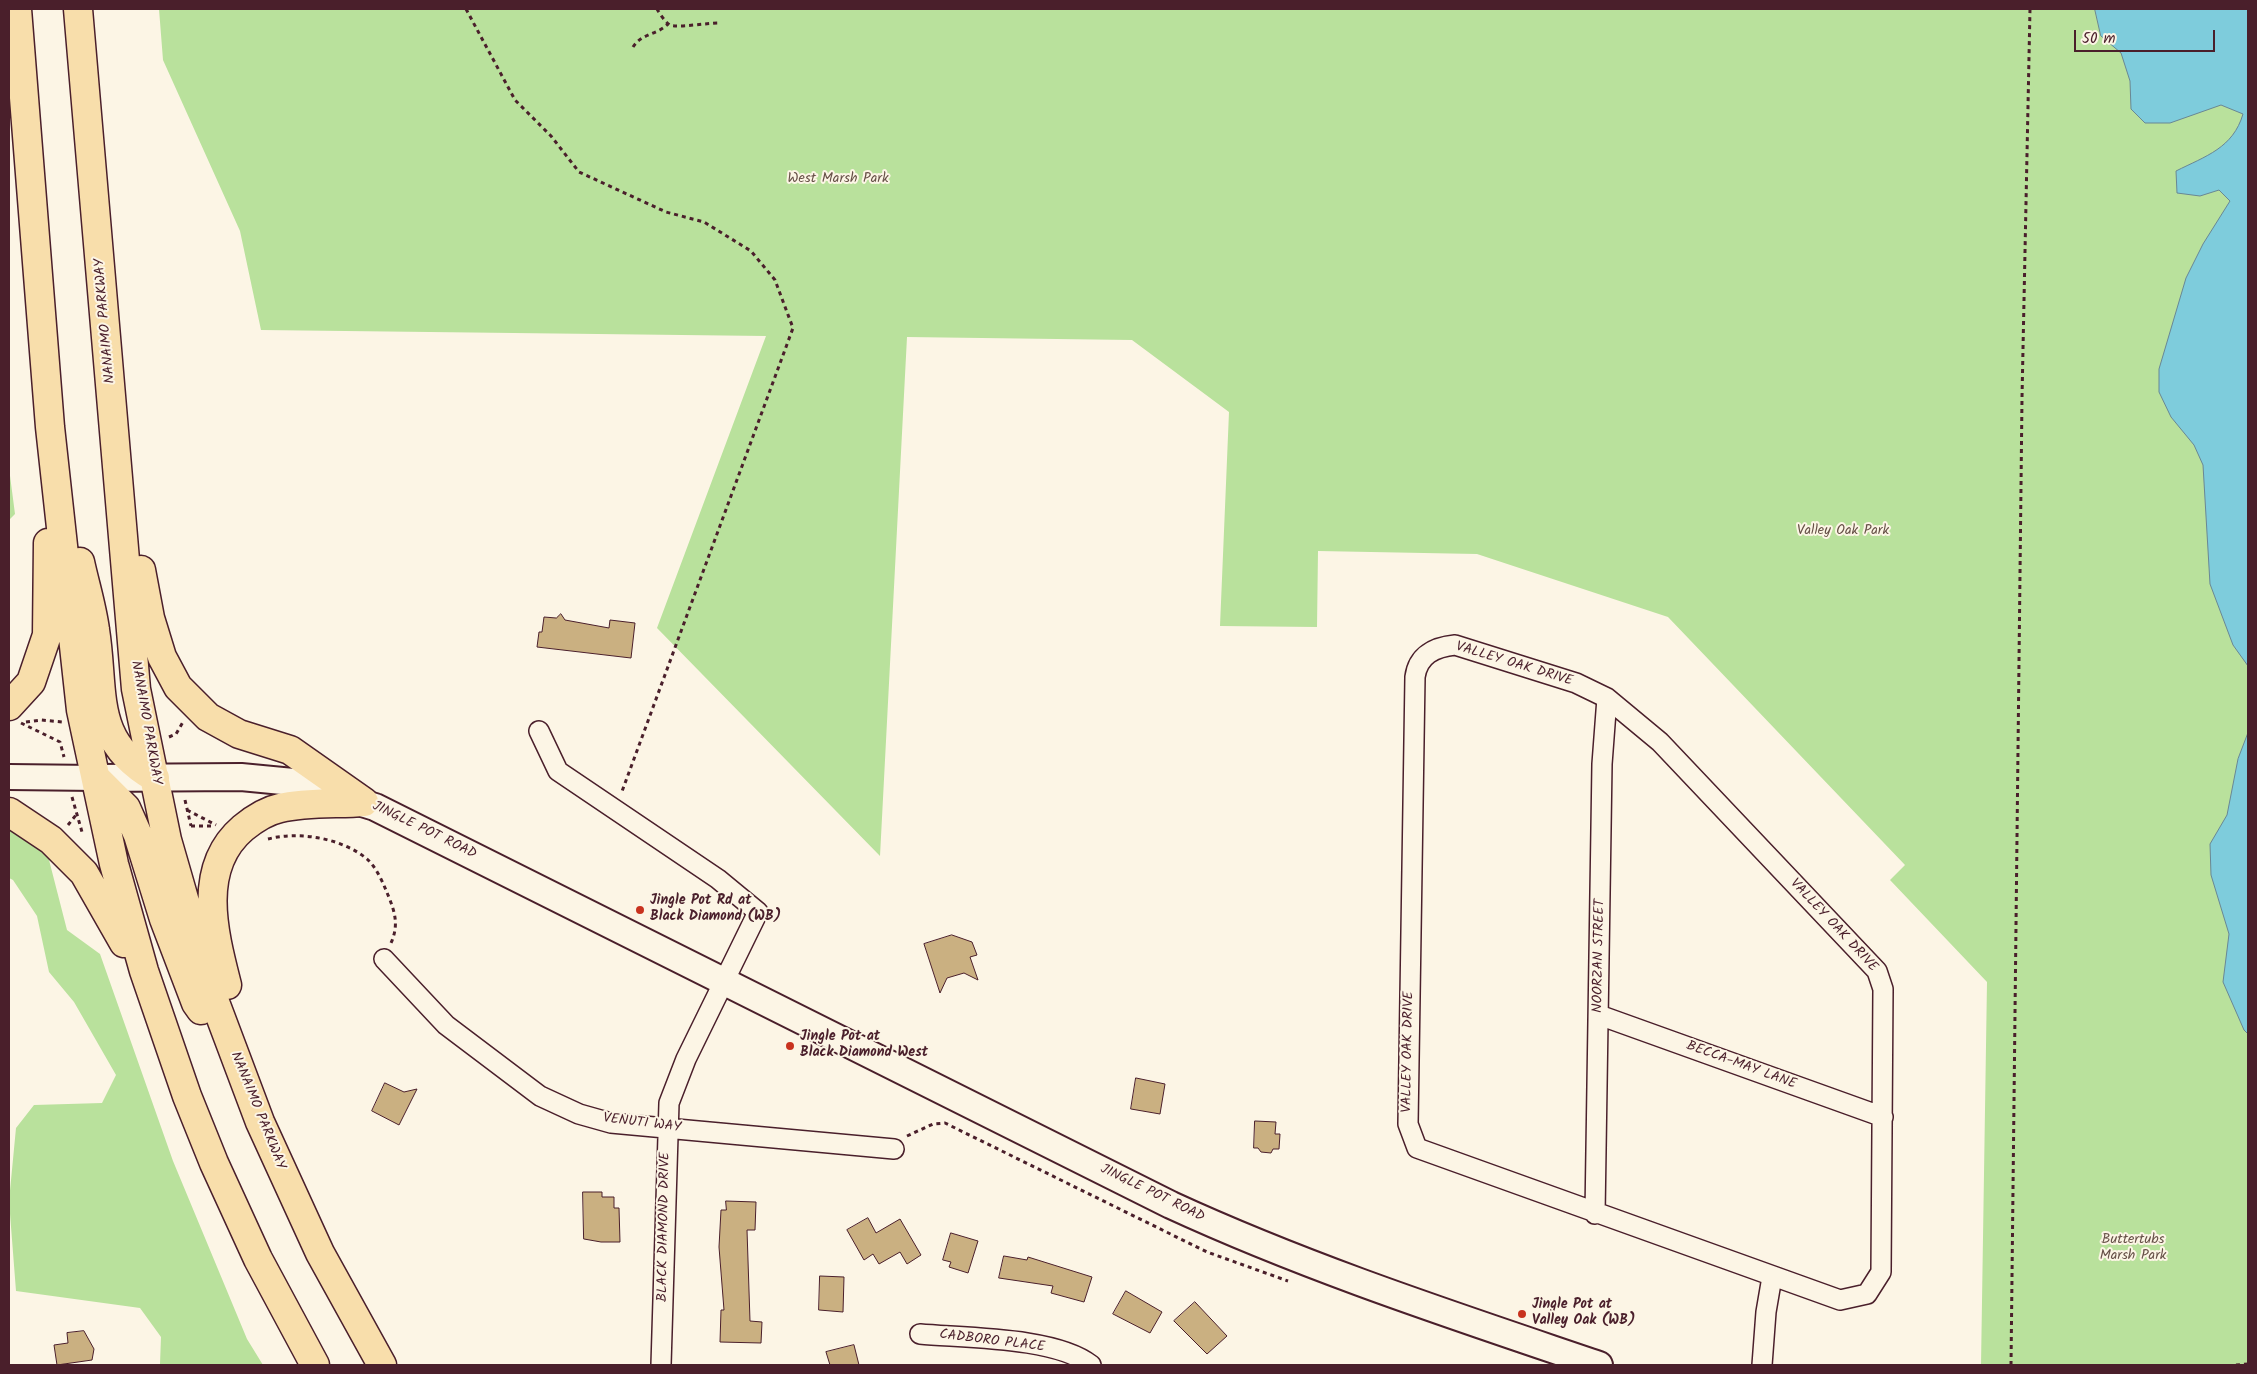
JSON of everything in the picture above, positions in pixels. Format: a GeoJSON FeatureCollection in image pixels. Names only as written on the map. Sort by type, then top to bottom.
{"type":"FeatureCollection","features":[{"type":"Feature","properties":{"kind":"highway"},"geometry":{"type":"LineString","coordinates":[[17,9],[50,427],[80,710],[114,864],[144,971],[170,1051],[214,1163],[258,1259],[315,1365]]}},
{"type":"Feature","properties":{"kind":"highway","name":"NANAIMO PARKWAY"},"geometry":{"type":"LineString","coordinates":[[78,9],[115,423],[136,689],[167,840],[189,920],[234,1056],[292,1195],[333,1278],[382,1365]]}},
{"type":"Feature","properties":{"kind":"highway"},"geometry":{"type":"LineString","coordinates":[[115,423],[150,618],[162,657],[178,687],[208,717],[238,734],[290,750],[364,802]]}},
{"type":"Feature","properties":{"kind":"highway"},"geometry":{"type":"LineString","coordinates":[[14,717],[31,682],[47,635],[50,427]]}},
{"type":"Feature","properties":{"kind":"highway"},"geometry":{"type":"LineString","coordinates":[[50,427],[95,630],[104,715],[112,738],[125,757],[155,778]]}},
{"type":"Feature","properties":{"kind":"highway"},"geometry":{"type":"LineString","coordinates":[[96,778],[126,808],[138,835],[164,919],[196,1004],[234,1056]]}},
{"type":"Feature","properties":{"kind":"highway"},"geometry":{"type":"LineString","coordinates":[[234,1056],[230,998],[214,933],[212,910],[212,890],[224,851],[233,836],[247,824],[263,814],[280,808],[364,802]]}},
{"type":"Feature","properties":{"kind":"highway"},"geometry":{"type":"LineString","coordinates":[[9,812],[51,840],[84,873],[128,949],[144,971]]}},
{"type":"Feature","properties":{"kind":"main road","name":"JINGLE POT ROAD"},"geometry":{"type":"LineString","coordinates":[[96,778],[241,777],[292,782],[364,802],[409,822],[1171,1205],[1233,1233],[1405,1298],[1599,1365]]}},
{"type":"Feature","properties":{"kind":"street","name":"VALLEY OAK DRIVE"},"geometry":{"type":"LineString","coordinates":[[1454,645],[1576,683],[1607,698],[1660,742],[1877,971],[1883,989],[1882,1117],[1881,1272],[1867,1294],[1840,1300],[1595,1214],[1417,1148],[1410,1133],[1415,677],[1421,660],[1428,653],[1440,646],[1454,645]]}},
{"type":"Feature","properties":{"kind":"street","name":"NOORZAN STREET"},"geometry":{"type":"LineString","coordinates":[[1595,1214],[1602,764],[1607,698]]}},
{"type":"Feature","properties":{"kind":"street"},"geometry":{"type":"LineString","coordinates":[[539,731],[558,771],[616,808],[718,879],[758,912],[724,980]]}},
{"type":"Feature","properties":{"kind":"street","name":"JINGLE POT ROAD"},"geometry":{"type":"LineString","coordinates":[[9,777],[96,778]]}},
{"type":"Feature","properties":{"kind":"street","name":"VENUTI WAY"},"geometry":{"type":"LineString","coordinates":[[384,959],[446,1025],[540,1096],[579,1114],[611,1123],[894,1149]]}},
{"type":"Feature","properties":{"kind":"street","name":"BLACK DIAMOND DRIVE"},"geometry":{"type":"LineString","coordinates":[[661,1365],[669,1103],[677,1081],[724,980]]}},
{"type":"Feature","properties":{"kind":"street","name":"BECCA-MAY LANE"},"geometry":{"type":"LineString","coordinates":[[1599,1015],[1882,1117]]}},
{"type":"Feature","properties":{"kind":"street"},"geometry":{"type":"LineString","coordinates":[[1762,1365],[1766,1312],[1772,1277]]}},
{"type":"Feature","properties":{"kind":"street","name":"CADBORO PLACE"},"geometry":{"type":"LineString","coordinates":[[920,1334],[1033,1344],[1080,1357],[1090,1365]]}},
{"type":"Feature","properties":{"kind":"path"},"geometry":{"type":"LineString","coordinates":[[466,9],[515,100],[551,136],[579,172],[666,212],[704,222],[751,251],[775,280],[793,328],[616,808]]}},
{"type":"Feature","properties":{"kind":"path"},"geometry":{"type":"LineString","coordinates":[[657,9],[668,24],[678,28],[692,23],[719,23]]}},
{"type":"Feature","properties":{"kind":"path"},"geometry":{"type":"LineString","coordinates":[[2011,1365],[2022,398],[2030,9]]}},
{"type":"Feature","properties":{"kind":"path"},"geometry":{"type":"LineString","coordinates":[[633,47],[642,37],[663,30],[668,24]]}},
{"type":"Feature","properties":{"kind":"path"},"geometry":{"type":"LineString","coordinates":[[14,717],[64,722]]}},
{"type":"Feature","properties":{"kind":"path"},"geometry":{"type":"LineString","coordinates":[[14,717],[60,742],[61,746]]}},
{"type":"Feature","properties":{"kind":"path"},"geometry":{"type":"LineString","coordinates":[[192,826],[187,810],[223,830]]}},
{"type":"Feature","properties":{"kind":"path"},"geometry":{"type":"LineString","coordinates":[[184,827],[218,826]]}},
{"type":"Feature","properties":{"kind":"path"},"geometry":{"type":"LineString","coordinates":[[265,840],[288,836],[324,840],[346,846],[368,860],[384,885],[396,919],[396,931],[384,959]]}},
{"type":"Feature","properties":{"kind":"path"},"geometry":{"type":"LineString","coordinates":[[2236,1365],[2248,1364]]}},
{"type":"Feature","properties":{"kind":"green space"},"geometry":{"type":"Polygon","coordinates":[[[159,9],[2248,9],[2248,1365],[1981,1365],[1987,982],[1890,880],[1905,865],[1668,617],[1477,554],[1318,551],[1317,627],[1220,626],[1229,412],[1132,340],[907,337],[880,856],[657,628],[766,336],[261,330],[240,231],[163,60],[159,9]]]}},
{"type":"Feature","properties":{"kind":"green space"},"geometry":{"type":"Polygon","coordinates":[[[9,468],[15,514],[9,520],[9,468]]]}},
{"type":"Feature","properties":{"kind":"green space"},"geometry":{"type":"Polygon","coordinates":[[[9,830],[48,856],[67,930],[100,954],[173,1161],[247,1339],[263,1365],[108,1365],[160,1364],[161,1337],[140,1308],[16,1291],[9,1201],[16,1128],[34,1105],[102,1103],[116,1075],[74,1002],[49,972],[37,916],[13,880],[9,878],[9,830]]]}},
{"type":"Feature","properties":{"kind":"water"},"geometry":{"type":"Polygon","coordinates":[[[2095,9],[2248,9],[2248,666],[2233,645],[2210,584],[2203,465],[2194,445],[2171,417],[2159,392],[2159,369],[2186,278],[2203,244],[2230,201],[2219,190],[2200,196],[2177,193],[2176,171],[2217,150],[2233,135],[2243,114],[2221,105],[2170,123],[2145,123],[2131,109],[2130,81],[2121,53],[2101,36],[2095,9]]]}},
{"type":"Feature","properties":{"kind":"water"},"geometry":{"type":"Polygon","coordinates":[[[2248,733],[2248,1034],[2244,1030],[2223,982],[2229,934],[2211,875],[2210,844],[2227,815],[2238,759],[2248,733]]]}},
{"type":"Feature","properties":{"kind":"building"},"geometry":{"type":"Polygon","coordinates":[[[561,614],[565,620],[609,628],[610,620],[635,623],[631,658],[537,647],[544,617],[556,618],[561,614]]]}},
{"type":"Feature","properties":{"kind":"building"},"geometry":{"type":"Polygon","coordinates":[[[952,935],[972,942],[977,955],[970,957],[978,980],[964,973],[947,978],[940,993],[924,944],[952,935]]]}},
{"type":"Feature","properties":{"kind":"building"},"geometry":{"type":"Polygon","coordinates":[[[1136,1078],[1165,1084],[1160,1114],[1131,1109],[1136,1078]]]}},
{"type":"Feature","properties":{"kind":"building"},"geometry":{"type":"Polygon","coordinates":[[[385,1083],[404,1092],[417,1089],[399,1125],[372,1111],[385,1083]]]}},
{"type":"Feature","properties":{"kind":"building"},"geometry":{"type":"Polygon","coordinates":[[[1255,1121],[1276,1122],[1275,1134],[1280,1134],[1279,1149],[1273,1149],[1271,1153],[1261,1152],[1258,1148],[1254,1148],[1255,1121]]]}},
{"type":"Feature","properties":{"kind":"building"},"geometry":{"type":"Polygon","coordinates":[[[583,1192],[602,1192],[602,1197],[614,1197],[614,1208],[619,1208],[620,1242],[601,1242],[584,1239],[583,1192]]]}},
{"type":"Feature","properties":{"kind":"building"},"geometry":{"type":"Polygon","coordinates":[[[726,1201],[756,1202],[755,1230],[747,1230],[750,1321],[762,1322],[761,1343],[720,1342],[721,1310],[724,1310],[719,1247],[721,1210],[726,1210],[726,1201]]]}},
{"type":"Feature","properties":{"kind":"building"},"geometry":{"type":"Polygon","coordinates":[[[868,1218],[876,1233],[900,1219],[921,1255],[907,1264],[900,1252],[879,1264],[873,1254],[864,1260],[847,1230],[868,1218]]]}},
{"type":"Feature","properties":{"kind":"building"},"geometry":{"type":"Polygon","coordinates":[[[951,1233],[978,1241],[968,1273],[949,1267],[951,1262],[943,1260],[951,1233]]]}},
{"type":"Feature","properties":{"kind":"building"},"geometry":{"type":"Polygon","coordinates":[[[1004,1256],[1027,1260],[1028,1257],[1092,1277],[1084,1302],[1051,1293],[1053,1286],[999,1278],[1004,1256]]]}},
{"type":"Feature","properties":{"kind":"building"},"geometry":{"type":"Polygon","coordinates":[[[820,1276],[844,1277],[843,1312],[819,1310],[820,1276]]]}},
{"type":"Feature","properties":{"kind":"building"},"geometry":{"type":"Polygon","coordinates":[[[1126,1291],[1162,1312],[1150,1333],[1113,1314],[1126,1291]]]}},
{"type":"Feature","properties":{"kind":"building"},"geometry":{"type":"Polygon","coordinates":[[[1195,1302],[1227,1336],[1207,1354],[1174,1321],[1195,1302]]]}},
{"type":"Feature","properties":{"kind":"building"},"geometry":{"type":"Polygon","coordinates":[[[84,1331],[94,1349],[92,1360],[57,1365],[54,1345],[68,1343],[67,1333],[84,1331]]]}},
{"type":"Feature","properties":{"kind":"building"},"geometry":{"type":"Polygon","coordinates":[[[854,1345],[859,1365],[830,1365],[826,1352],[854,1345]]]}},
{"type":"Feature","properties":{"kind":"place","name":"Jingle Pot Rd at Black Diamond (WB)"},"geometry":{"type":"Point","coordinates":[640,910]}},
{"type":"Feature","properties":{"kind":"place","name":"Jingle Pot at Black Diamond West"},"geometry":{"type":"Point","coordinates":[790,1046]}},
{"type":"Feature","properties":{"kind":"place","name":"Jingle Pot at Valley Oak (WB)"},"geometry":{"type":"Point","coordinates":[1522,1314]}},
{"type":"Feature","properties":{"kind":"park label","name":"West Marsh Park"},"geometry":{"type":"Point","coordinates":[838,180]}},
{"type":"Feature","properties":{"kind":"park label","name":"Valley Oak Park"},"geometry":{"type":"Point","coordinates":[1843,532]}},
{"type":"Feature","properties":{"kind":"park label","name":"Buttertubs Marsh Park"},"geometry":{"type":"Point","coordinates":[2133,1250]}}]}
